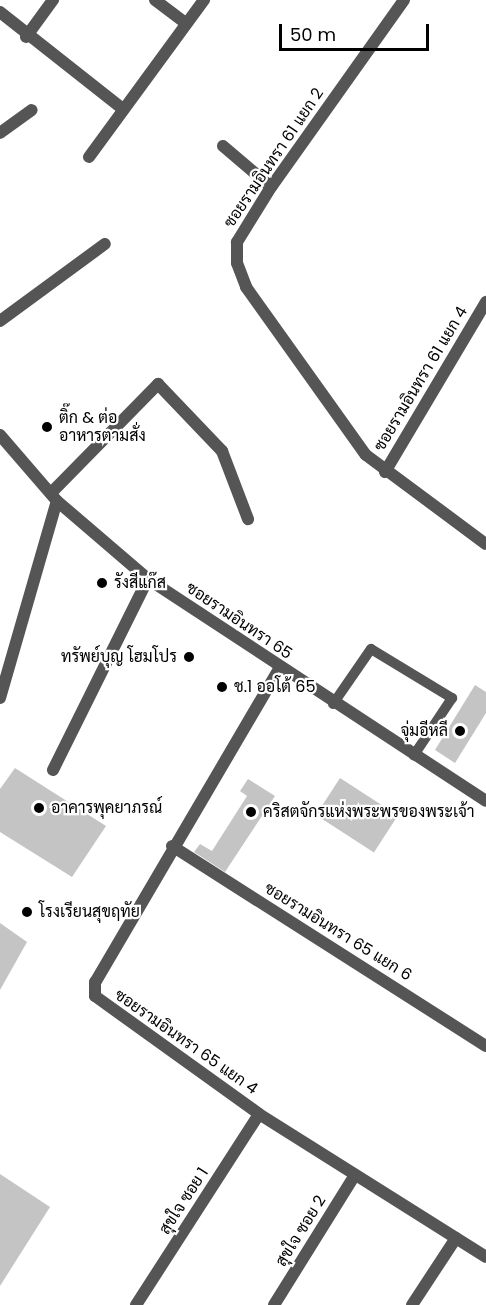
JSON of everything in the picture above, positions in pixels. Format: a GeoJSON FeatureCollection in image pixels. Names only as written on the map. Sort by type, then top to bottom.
{"type":"FeatureCollection","features":[{"type":"Feature","properties":{"kind":"street"},"geometry":{"type":"LineString","coordinates":[[26,37],[53,0]]}},
{"type":"Feature","properties":{"kind":"street"},"geometry":{"type":"LineString","coordinates":[[155,0],[186,23]]}},
{"type":"Feature","properties":{"kind":"street"},"geometry":{"type":"LineString","coordinates":[[89,157],[204,0]]}},
{"type":"Feature","properties":{"kind":"street","name":"ซอยรามอินทรา 61 แยก 2"},"geometry":{"type":"LineString","coordinates":[[405,0],[271,187],[237,242],[237,263],[246,287],[345,432],[385,472],[486,544]]}},
{"type":"Feature","properties":{"kind":"street"},"geometry":{"type":"LineString","coordinates":[[0,12],[26,37],[123,109]]}},
{"type":"Feature","properties":{"kind":"street"},"geometry":{"type":"LineString","coordinates":[[0,133],[32,110]]}},
{"type":"Feature","properties":{"kind":"street"},"geometry":{"type":"LineString","coordinates":[[223,146],[271,187]]}},
{"type":"Feature","properties":{"kind":"street"},"geometry":{"type":"LineString","coordinates":[[0,321],[105,244]]}},
{"type":"Feature","properties":{"kind":"street","name":"ซอยรามอินทรา 61 แยก 4"},"geometry":{"type":"LineString","coordinates":[[385,472],[486,302]]}},
{"type":"Feature","properties":{"kind":"street"},"geometry":{"type":"LineString","coordinates":[[0,698],[54,497],[158,384],[222,451],[248,519]]}},
{"type":"Feature","properties":{"kind":"street","name":"ซอยรามอินทรา 65"},"geometry":{"type":"LineString","coordinates":[[0,435],[54,497],[148,579],[279,669],[486,801]]}},
{"type":"Feature","properties":{"kind":"street"},"geometry":{"type":"LineString","coordinates":[[53,770],[148,579]]}},
{"type":"Feature","properties":{"kind":"street","name":"ซอยรามอินทรา 65 แยก 4"},"geometry":{"type":"LineString","coordinates":[[279,669],[172,846],[95,982],[95,996],[259,1114],[486,1257]]}},
{"type":"Feature","properties":{"kind":"street","name":"ซอยรามอินทรา 65 แยก 6"},"geometry":{"type":"LineString","coordinates":[[172,846],[486,1046]]}},
{"type":"Feature","properties":{"kind":"street","name":"สุขใจ ซอย 1"},"geometry":{"type":"LineString","coordinates":[[136,1305],[259,1114]]}},
{"type":"Feature","properties":{"kind":"street","name":"สุขใจ ซอย 2"},"geometry":{"type":"LineString","coordinates":[[274,1305],[356,1175]]}},
{"type":"Feature","properties":{"kind":"street"},"geometry":{"type":"LineString","coordinates":[[412,1305],[456,1238]]}},
{"type":"Feature","properties":{"kind":"lane"},"geometry":{"type":"LineString","coordinates":[[333,704],[371,649],[452,698],[414,755]]}},
{"type":"Feature","properties":{"kind":"building","name":"จุ่มอีหลี"},"geometry":{"type":"Polygon","coordinates":[[[475,685],[486,692],[486,713],[455,763],[435,750],[475,685]]]}},
{"type":"Feature","properties":{"kind":"building","name":"อาคารพุคยาภรณ์"},"geometry":{"type":"Polygon","coordinates":[[[15,768],[106,826],[72,877],[0,832],[0,789],[15,768]]]}},
{"type":"Feature","properties":{"kind":"building"},"geometry":{"type":"Polygon","coordinates":[[[340,778],[398,816],[374,852],[316,815],[340,778]]]}},
{"type":"Feature","properties":{"kind":"building"},"geometry":{"type":"Polygon","coordinates":[[[248,779],[275,796],[225,872],[194,852],[200,844],[212,851],[247,796],[240,791],[248,779]]]}},
{"type":"Feature","properties":{"kind":"building"},"geometry":{"type":"Polygon","coordinates":[[[0,923],[27,942],[0,990],[0,923]]]}},
{"type":"Feature","properties":{"kind":"building"},"geometry":{"type":"Polygon","coordinates":[[[0,1174],[50,1207],[0,1286],[0,1174]]]}},
{"type":"Feature","properties":{"kind":"place","name":"ติ๊ก & ต่อ อาหารตามสั่ง"},"geometry":{"type":"Point","coordinates":[47,427]}},
{"type":"Feature","properties":{"kind":"place","name":"รังสีแก๊ส"},"geometry":{"type":"Point","coordinates":[102,583]}},
{"type":"Feature","properties":{"kind":"place","name":"ทรัพย์บุญ โฮมโปร"},"geometry":{"type":"Point","coordinates":[189,657]}},
{"type":"Feature","properties":{"kind":"place","name":"ช.1 ออโต้ 65"},"geometry":{"type":"Point","coordinates":[222,687]}},
{"type":"Feature","properties":{"kind":"place","name":"จุ่มอีหลี"},"geometry":{"type":"Point","coordinates":[460,731]}},
{"type":"Feature","properties":{"kind":"place","name":"อาคารพุคยาภรณ์"},"geometry":{"type":"Point","coordinates":[39,808]}},
{"type":"Feature","properties":{"kind":"place","name":"คริสตจักรแห่งพระพรของพระเจ้า"},"geometry":{"type":"Point","coordinates":[251,812]}},
{"type":"Feature","properties":{"kind":"place","name":"โรงเรียนสุขฤทัย"},"geometry":{"type":"Point","coordinates":[27,912]}}]}
